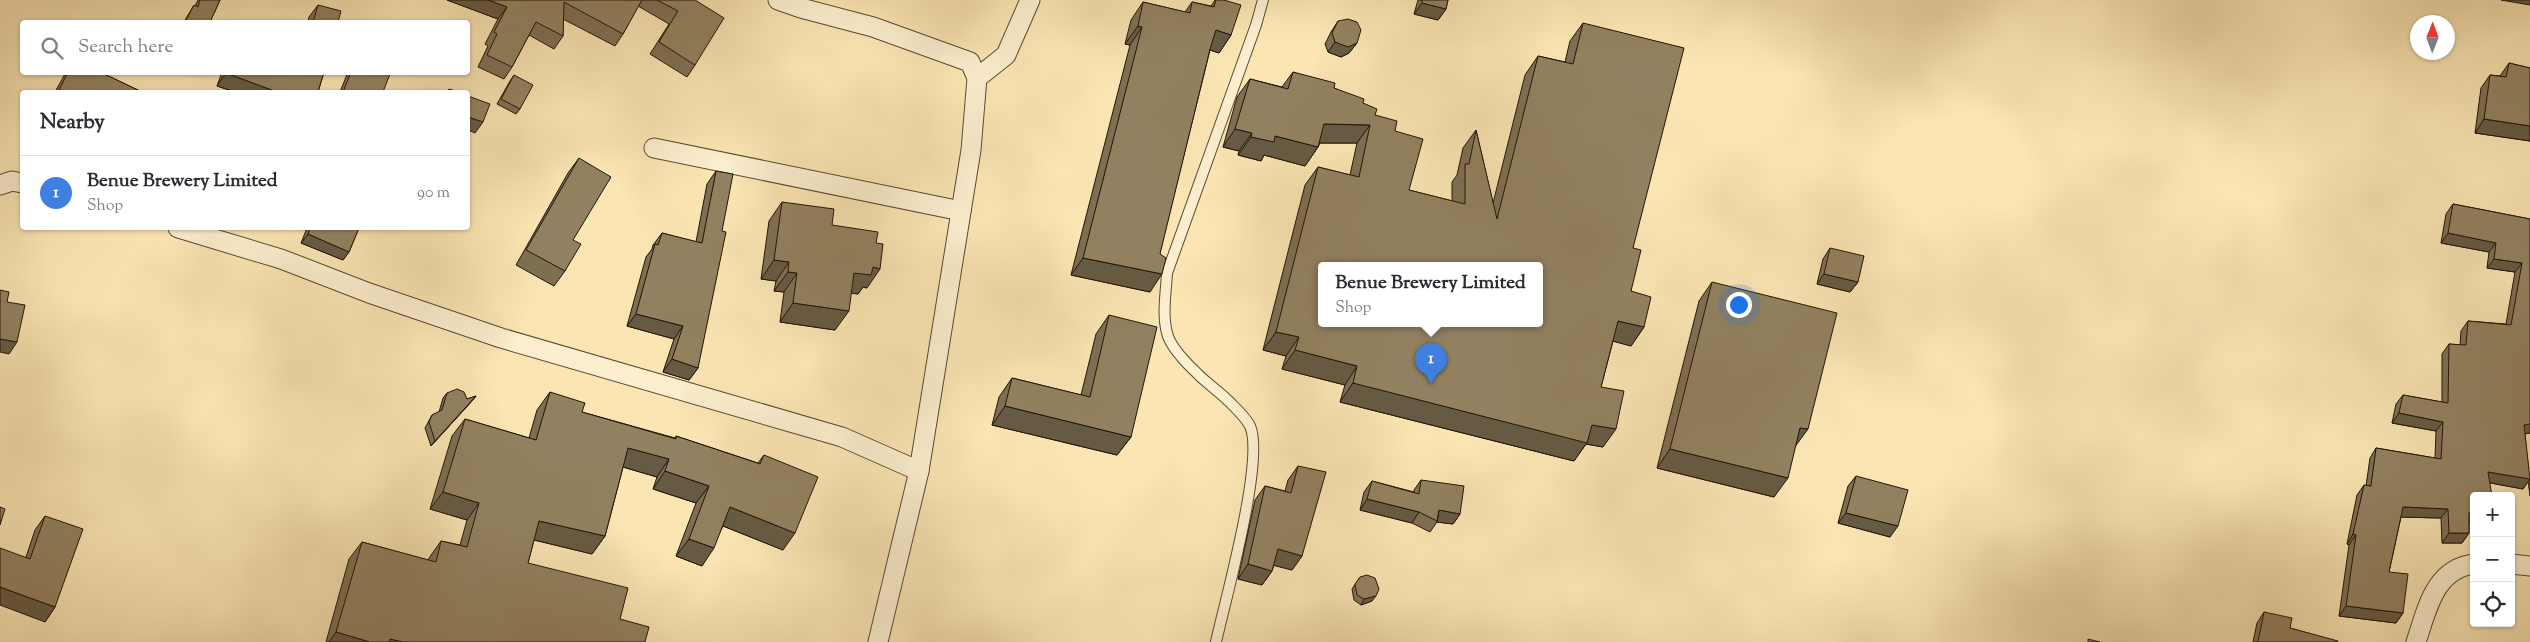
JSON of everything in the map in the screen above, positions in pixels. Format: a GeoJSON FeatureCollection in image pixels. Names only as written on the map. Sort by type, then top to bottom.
{"type":"FeatureCollection","features":[{"type":"Feature","properties":{"kind":"street"},"geometry":{"type":"LineString","coordinates":[[778,0],[873,27],[970,62],[977,78],[971,150],[920,471],[878,642]]}},
{"type":"Feature","properties":{"kind":"street"},"geometry":{"type":"LineString","coordinates":[[977,78],[1006,55],[1030,0]]}},
{"type":"Feature","properties":{"kind":"street"},"geometry":{"type":"LineString","coordinates":[[654,148],[961,211]]}},
{"type":"Feature","properties":{"kind":"street"},"geometry":{"type":"LineString","coordinates":[[0,185],[12,181],[20,183]]}},
{"type":"Feature","properties":{"kind":"street"},"geometry":{"type":"LineString","coordinates":[[185,230],[281,259],[369,293],[501,338],[842,437],[920,471]]}},
{"type":"Feature","properties":{"kind":"street"},"geometry":{"type":"LineString","coordinates":[[2515,564],[2530,566]]}},
{"type":"Feature","properties":{"kind":"street"},"geometry":{"type":"LineString","coordinates":[[2416,642],[2438,583],[2455,569],[2470,565]]}},
{"type":"Feature","properties":{"kind":"lane"},"geometry":{"type":"LineString","coordinates":[[1216,642],[1247,506],[1254,458],[1250,426],[1223,396],[1193,371],[1167,334],[1165,304],[1167,272],[1256,25],[1263,0]]}},
{"type":"Feature","properties":{"kind":"building"},"geometry":{"type":"Polygon","coordinates":[[[200,0],[220,0],[211,20],[186,20],[194,5],[198,7],[200,0]]]}},
{"type":"Feature","properties":{"kind":"building"},"geometry":{"type":"Polygon","coordinates":[[[488,0],[642,0],[623,34],[564,2],[563,36],[536,22],[512,67],[487,55],[497,34],[494,32],[507,7],[488,0]]]}},
{"type":"Feature","properties":{"kind":"building"},"geometry":{"type":"Polygon","coordinates":[[[657,0],[695,0],[724,18],[695,65],[659,42],[678,11],[657,0]]]}},
{"type":"Feature","properties":{"kind":"building"},"geometry":{"type":"Polygon","coordinates":[[[1216,0],[1224,0],[1241,5],[1231,35],[1216,30],[1210,49],[1160,254],[1166,258],[1162,274],[1083,258],[1142,27],[1138,26],[1143,2],[1190,13],[1192,2],[1214,7],[1216,0]]]}},
{"type":"Feature","properties":{"kind":"building"},"geometry":{"type":"Polygon","coordinates":[[[1422,0],[1448,0],[1446,9],[1422,3],[1422,0]]]}},
{"type":"Feature","properties":{"kind":"building"},"geometry":{"type":"Polygon","coordinates":[[[318,5],[341,11],[339,20],[314,20],[318,5]]]}},
{"type":"Feature","properties":{"kind":"building"},"geometry":{"type":"Polygon","coordinates":[[[1348,19],[1357,22],[1361,30],[1357,43],[1348,47],[1335,42],[1332,33],[1338,21],[1348,19]]]}},
{"type":"Feature","properties":{"kind":"building"},"geometry":{"type":"Polygon","coordinates":[[[1583,23],[1684,48],[1633,248],[1641,250],[1631,291],[1651,297],[1644,327],[1618,321],[1601,387],[1624,391],[1616,429],[1592,425],[1587,443],[1353,383],[1357,366],[1295,350],[1299,337],[1276,332],[1318,167],[1359,177],[1370,125],[1324,124],[1318,147],[1275,136],[1274,142],[1251,137],[1252,133],[1235,129],[1250,79],[1288,89],[1293,72],[1335,83],[1334,88],[1364,99],[1363,103],[1377,109],[1375,115],[1397,121],[1395,131],[1423,139],[1409,190],[1465,204],[1465,164],[1469,164],[1476,130],[1497,219],[1538,56],[1573,64],[1583,23]]]}},
{"type":"Feature","properties":{"kind":"building"},"geometry":{"type":"Polygon","coordinates":[[[2509,63],[2530,68],[2530,126],[2484,119],[2490,75],[2506,77],[2509,63]]]}},
{"type":"Feature","properties":{"kind":"building"},"geometry":{"type":"Polygon","coordinates":[[[66,75],[106,75],[138,90],[59,90],[66,75]]]}},
{"type":"Feature","properties":{"kind":"building"},"geometry":{"type":"Polygon","coordinates":[[[231,75],[323,75],[319,90],[272,90],[231,75]]]}},
{"type":"Feature","properties":{"kind":"building"},"geometry":{"type":"Polygon","coordinates":[[[350,75],[390,75],[384,90],[344,90],[350,75]]]}},
{"type":"Feature","properties":{"kind":"building"},"geometry":{"type":"Polygon","coordinates":[[[514,75],[533,85],[520,109],[501,99],[514,75]]]}},
{"type":"Feature","properties":{"kind":"building"},"geometry":{"type":"Polygon","coordinates":[[[470,97],[490,104],[483,122],[470,118],[470,97]]]}},
{"type":"Feature","properties":{"kind":"building"},"geometry":{"type":"Polygon","coordinates":[[[579,158],[611,177],[573,240],[581,244],[565,271],[526,250],[579,158]]]}},
{"type":"Feature","properties":{"kind":"building"},"geometry":{"type":"Polygon","coordinates":[[[716,171],[733,174],[722,231],[726,232],[698,368],[672,359],[683,326],[636,314],[655,244],[658,245],[662,233],[702,243],[716,171]]]}},
{"type":"Feature","properties":{"kind":"building"},"geometry":{"type":"Polygon","coordinates":[[[782,202],[834,209],[832,225],[878,232],[876,243],[883,244],[880,269],[873,267],[871,275],[854,273],[849,311],[793,303],[797,273],[788,272],[789,262],[774,260],[782,202]]]}},
{"type":"Feature","properties":{"kind":"building"},"geometry":{"type":"Polygon","coordinates":[[[2453,204],[2530,219],[2530,424],[2524,425],[2530,479],[2488,472],[2491,492],[2470,492],[2469,533],[2449,533],[2448,509],[2403,507],[2389,572],[2408,574],[2403,613],[2346,606],[2356,535],[2353,534],[2364,485],[2371,486],[2376,448],[2441,459],[2443,422],[2399,413],[2403,395],[2448,403],[2449,344],[2466,345],[2468,321],[2511,325],[2522,263],[2494,259],[2496,243],[2448,233],[2453,204]]]}},
{"type":"Feature","properties":{"kind":"building"},"geometry":{"type":"Polygon","coordinates":[[[309,230],[358,230],[349,252],[308,234],[309,230]]]}},
{"type":"Feature","properties":{"kind":"building"},"geometry":{"type":"Polygon","coordinates":[[[1830,248],[1864,256],[1858,282],[1824,274],[1830,248]]]}},
{"type":"Feature","properties":{"kind":"building"},"geometry":{"type":"Polygon","coordinates":[[[1712,282],[1837,313],[1808,429],[1800,428],[1788,478],[1670,449],[1712,282]]]}},
{"type":"Feature","properties":{"kind":"building"},"geometry":{"type":"Polygon","coordinates":[[[0,290],[9,292],[7,302],[25,305],[17,342],[0,339],[0,290]]]}},
{"type":"Feature","properties":{"kind":"building"},"geometry":{"type":"Polygon","coordinates":[[[1109,315],[1157,327],[1131,437],[1005,406],[1012,378],[1090,397],[1109,315]]]}},
{"type":"Feature","properties":{"kind":"building"},"geometry":{"type":"Polygon","coordinates":[[[457,389],[464,392],[467,399],[476,396],[435,441],[429,422],[432,415],[442,410],[447,393],[457,389]]]}},
{"type":"Feature","properties":{"kind":"building"},"geometry":{"type":"Polygon","coordinates":[[[550,392],[585,403],[582,412],[676,439],[676,436],[760,464],[764,455],[818,477],[795,533],[730,507],[714,548],[689,539],[709,486],[665,471],[669,459],[628,448],[605,536],[539,521],[528,563],[628,588],[620,619],[649,627],[645,642],[403,642],[390,639],[389,642],[370,642],[336,632],[362,542],[436,562],[441,541],[467,547],[479,503],[443,492],[465,419],[536,440],[550,392]]]}},
{"type":"Feature","properties":{"kind":"building"},"geometry":{"type":"Polygon","coordinates":[[[1298,466],[1326,472],[1302,556],[1278,549],[1272,571],[1248,564],[1265,486],[1291,493],[1298,466]]]}},
{"type":"Feature","properties":{"kind":"building"},"geometry":{"type":"Polygon","coordinates":[[[1856,476],[1908,490],[1898,526],[1846,513],[1856,476]]]}},
{"type":"Feature","properties":{"kind":"building"},"geometry":{"type":"Polygon","coordinates":[[[1421,480],[1464,486],[1460,514],[1439,510],[1437,521],[1419,512],[1367,499],[1372,481],[1419,494],[1421,480]]]}},
{"type":"Feature","properties":{"kind":"building"},"geometry":{"type":"Polygon","coordinates":[[[0,507],[5,509],[0,525],[0,507]]]}},
{"type":"Feature","properties":{"kind":"building"},"geometry":{"type":"Polygon","coordinates":[[[45,516],[83,529],[55,607],[0,587],[0,548],[30,559],[45,516]]]}},
{"type":"Feature","properties":{"kind":"building"},"geometry":{"type":"Polygon","coordinates":[[[1367,575],[1375,578],[1379,589],[1376,596],[1364,599],[1357,595],[1355,584],[1360,577],[1367,575]]]}},
{"type":"Feature","properties":{"kind":"building"},"geometry":{"type":"Polygon","coordinates":[[[2264,612],[2292,618],[2290,628],[2338,642],[2258,642],[2264,612]]]}},
{"type":"Feature","properties":{"kind":"building"},"geometry":{"type":"Polygon","coordinates":[[[2088,639],[2100,642],[2088,642],[2088,639]]]}},
{"type":"Feature","properties":{"kind":"place","name":"Benue Brewery Limited"},"geometry":{"type":"Point","coordinates":[1431,384]}}]}
